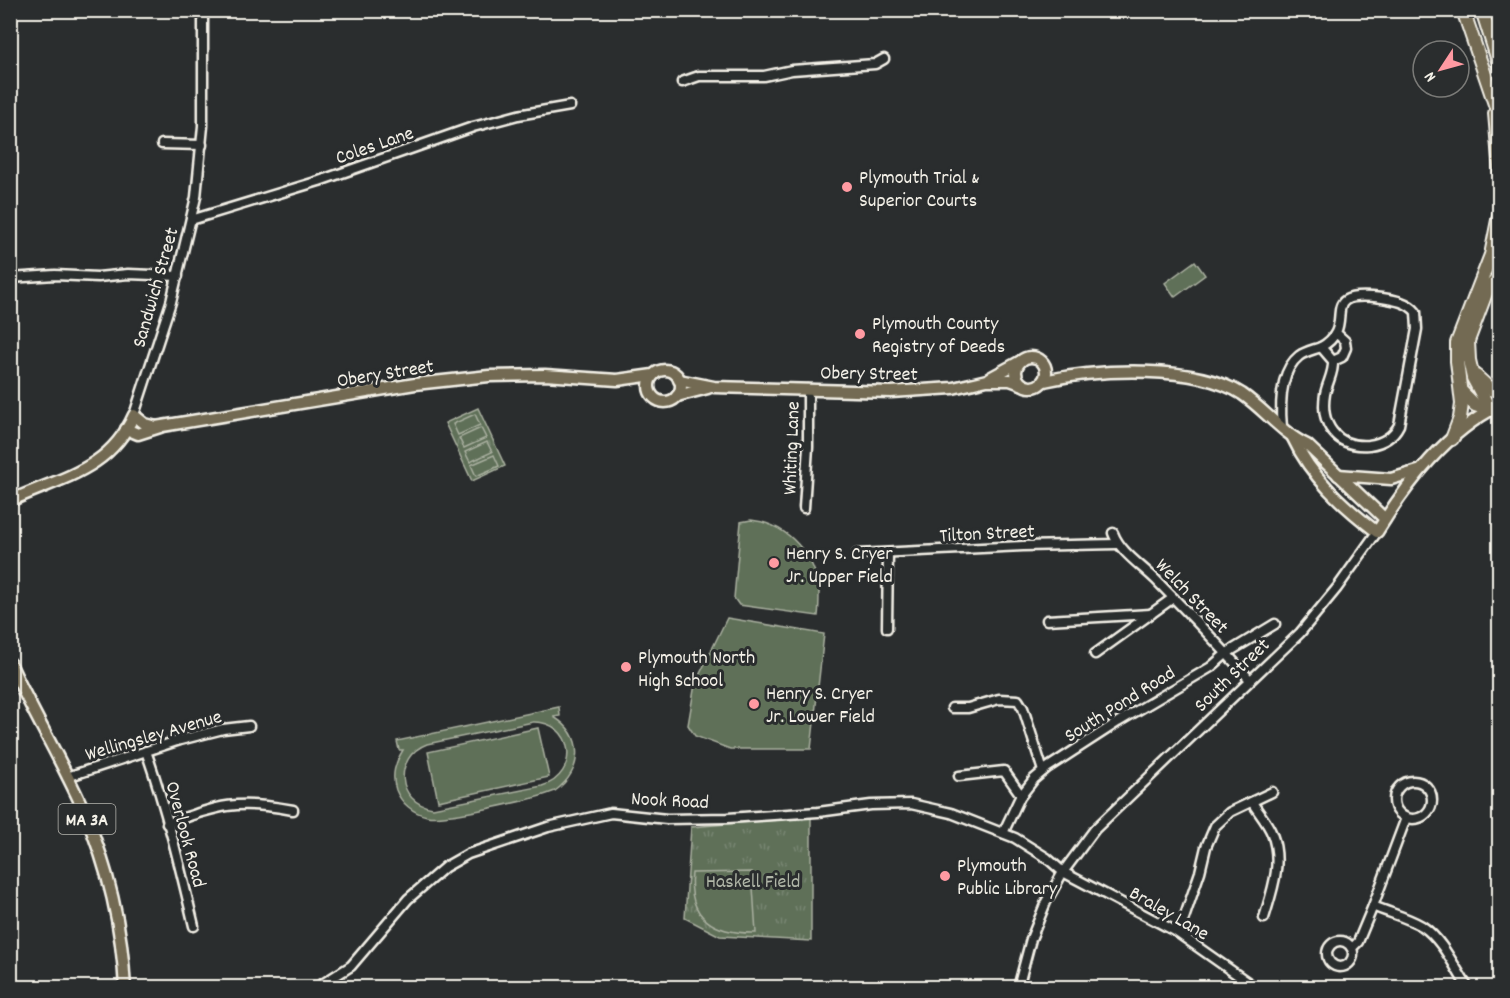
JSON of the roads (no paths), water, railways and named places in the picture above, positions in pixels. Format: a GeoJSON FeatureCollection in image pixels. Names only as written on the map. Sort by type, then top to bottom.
{"type":"FeatureCollection","features":[{"type":"Feature","properties":{"kind":"highway"},"geometry":{"type":"LineString","coordinates":[[1463,10],[1500,119]]}},
{"type":"Feature","properties":{"kind":"highway"},"geometry":{"type":"LineString","coordinates":[[1482,10],[1500,67]]}},
{"type":"Feature","properties":{"kind":"highway"},"geometry":{"type":"LineString","coordinates":[[1487,10],[1500,41]]}},
{"type":"Feature","properties":{"kind":"highway"},"geometry":{"type":"LineString","coordinates":[[1493,100],[1500,172]]}},
{"type":"Feature","properties":{"kind":"highway"},"geometry":{"type":"LineString","coordinates":[[1452,439],[1460,417],[1462,392],[1457,343],[1491,255],[1500,210]]}},
{"type":"Feature","properties":{"kind":"highway"},"geometry":{"type":"LineString","coordinates":[[1495,408],[1475,383],[1471,367],[1469,337],[1488,288],[1500,275]]}},
{"type":"Feature","properties":{"kind":"highway"},"geometry":{"type":"LineString","coordinates":[[1471,367],[1484,384],[1500,392]]}},
{"type":"Feature","properties":{"kind":"highway"},"geometry":{"type":"LineString","coordinates":[[1462,392],[1470,402],[1482,409],[1495,408]]}},
{"type":"Feature","properties":{"kind":"main road","name":"Obery Street"},"geometry":{"type":"LineString","coordinates":[[987,380],[1030,357],[1045,366],[1075,375]]}},
{"type":"Feature","properties":{"kind":"main road"},"geometry":{"type":"LineString","coordinates":[[1021,361],[1016,370],[1021,384]]}},
{"type":"Feature","properties":{"kind":"main road"},"geometry":{"type":"LineString","coordinates":[[1044,381],[1045,366]]}},
{"type":"Feature","properties":{"kind":"main road","name":"Obery Street"},"geometry":{"type":"LineString","coordinates":[[126,429],[138,434],[160,427],[415,384],[496,375],[545,375],[617,380],[653,375],[669,370],[679,380],[714,387],[911,392],[953,388],[987,380],[1010,380],[1034,387],[1044,381],[1075,375],[1178,374],[1206,378],[1240,393],[1293,438],[1307,445],[1385,519]]}},
{"type":"Feature","properties":{"kind":"main road"},"geometry":{"type":"LineString","coordinates":[[650,391],[653,375]]}},
{"type":"Feature","properties":{"kind":"main road","name":"Obery Street"},"geometry":{"type":"LineString","coordinates":[[617,380],[650,391],[654,397],[662,401],[714,387]]}},
{"type":"Feature","properties":{"kind":"main road"},"geometry":{"type":"LineString","coordinates":[[677,396],[680,388],[679,380]]}},
{"type":"Feature","properties":{"kind":"main road","name":"South Street"},"geometry":{"type":"LineString","coordinates":[[1377,531],[1421,469],[1452,439],[1495,408]]}},
{"type":"Feature","properties":{"kind":"main road"},"geometry":{"type":"LineString","coordinates":[[134,415],[148,425],[160,427]]}},
{"type":"Feature","properties":{"kind":"main road","name":"Sandwich Street"},"geometry":{"type":"LineString","coordinates":[[10,501],[69,477],[94,464],[110,451],[134,415]]}},
{"type":"Feature","properties":{"kind":"main road","name":"Obery Street"},"geometry":{"type":"LineString","coordinates":[[1293,438],[1300,454],[1327,488],[1377,531]]}},
{"type":"Feature","properties":{"kind":"main road"},"geometry":{"type":"LineString","coordinates":[[1338,475],[1390,479],[1421,469]]}},
{"type":"Feature","properties":{"kind":"main road","name":"MA 3A"},"geometry":{"type":"LineString","coordinates":[[10,663],[90,826],[110,887],[122,946],[125,987]]}},
{"type":"Feature","properties":{"kind":"street","name":"Sandwich Street"},"geometry":{"type":"LineString","coordinates":[[134,415],[178,276],[191,220],[202,145],[202,10]]}},
{"type":"Feature","properties":{"kind":"street"},"geometry":{"type":"LineString","coordinates":[[682,82],[699,76],[764,76],[792,70],[875,64],[884,59]]}},
{"type":"Feature","properties":{"kind":"street","name":"Coles Lane"},"geometry":{"type":"LineString","coordinates":[[191,220],[319,181],[473,128],[518,115],[570,106]]}},
{"type":"Feature","properties":{"kind":"street"},"geometry":{"type":"LineString","coordinates":[[162,144],[202,145]]}},
{"type":"Feature","properties":{"kind":"street"},"geometry":{"type":"LineString","coordinates":[[10,278],[48,275],[98,277],[128,274],[178,276]]}},
{"type":"Feature","properties":{"kind":"street"},"geometry":{"type":"LineString","coordinates":[[1282,428],[1282,400],[1290,369],[1299,356],[1321,347],[1336,333],[1342,304],[1349,297],[1366,296],[1408,304],[1416,312],[1417,329],[1399,425],[1390,437],[1376,444],[1359,445],[1343,441],[1332,432],[1326,423],[1324,406],[1325,391],[1333,361],[1321,347]]}},
{"type":"Feature","properties":{"kind":"street"},"geometry":{"type":"LineString","coordinates":[[1333,361],[1342,357],[1346,348],[1345,341],[1336,333]]}},
{"type":"Feature","properties":{"kind":"street","name":"Whiting Lane"},"geometry":{"type":"LineString","coordinates":[[804,507],[808,447],[808,389]]}},
{"type":"Feature","properties":{"kind":"street","name":"South Street"},"geometry":{"type":"LineString","coordinates":[[1018,987],[1036,925],[1063,872],[1102,821],[1300,633],[1337,588],[1377,531]]}},
{"type":"Feature","properties":{"kind":"street","name":"Welch Street"},"geometry":{"type":"LineString","coordinates":[[1113,533],[1117,544],[1134,558],[1227,653],[1250,680]]}},
{"type":"Feature","properties":{"kind":"street","name":"Tilton Street"},"geometry":{"type":"LineString","coordinates":[[857,554],[1117,544]]}},
{"type":"Feature","properties":{"kind":"street"},"geometry":{"type":"LineString","coordinates":[[887,628],[888,553]]}},
{"type":"Feature","properties":{"kind":"street"},"geometry":{"type":"LineString","coordinates":[[1095,654],[1173,598]]}},
{"type":"Feature","properties":{"kind":"street"},"geometry":{"type":"LineString","coordinates":[[1047,620],[1151,614]]}},
{"type":"Feature","properties":{"kind":"street","name":"South Pond Road"},"geometry":{"type":"LineString","coordinates":[[1003,833],[1021,795],[1043,771],[1118,722],[1211,667],[1227,653],[1275,624]]}},
{"type":"Feature","properties":{"kind":"street"},"geometry":{"type":"LineString","coordinates":[[952,708],[968,708],[999,699],[1018,700],[1024,711],[1043,771]]}},
{"type":"Feature","properties":{"kind":"street","name":"Wellingsley Avenue"},"geometry":{"type":"LineString","coordinates":[[67,777],[202,734],[249,726]]}},
{"type":"Feature","properties":{"kind":"street","name":"Overlook Road"},"geometry":{"type":"LineString","coordinates":[[146,751],[180,865],[194,926]]}},
{"type":"Feature","properties":{"kind":"street"},"geometry":{"type":"LineString","coordinates":[[959,776],[1004,771],[1021,795]]}},
{"type":"Feature","properties":{"kind":"street"},"geometry":{"type":"LineString","coordinates":[[1416,782],[1427,788],[1431,806],[1424,816],[1418,819],[1406,818],[1396,810],[1394,798],[1399,787],[1404,783],[1416,782]]}},
{"type":"Feature","properties":{"kind":"street"},"geometry":{"type":"LineString","coordinates":[[1179,933],[1206,847],[1215,826],[1230,812],[1272,792]]}},
{"type":"Feature","properties":{"kind":"street"},"geometry":{"type":"LineString","coordinates":[[1252,802],[1272,834],[1277,853],[1274,886],[1264,918]]}},
{"type":"Feature","properties":{"kind":"street"},"geometry":{"type":"LineString","coordinates":[[167,824],[209,809],[237,804],[258,804],[293,810]]}},
{"type":"Feature","properties":{"kind":"street","name":"Nook Road"},"geometry":{"type":"LineString","coordinates":[[316,987],[351,966],[408,899],[445,867],[468,854],[548,827],[584,818],[618,813],[667,819],[728,818],[818,812],[878,804],[911,804],[951,813],[1003,833],[1047,858],[1063,872]]}},
{"type":"Feature","properties":{"kind":"street"},"geometry":{"type":"LineString","coordinates":[[1352,948],[1358,942],[1373,906],[1406,818]]}},
{"type":"Feature","properties":{"kind":"street","name":"Braley Lane"},"geometry":{"type":"LineString","coordinates":[[1063,872],[1179,933],[1256,987]]}},
{"type":"Feature","properties":{"kind":"street"},"geometry":{"type":"LineString","coordinates":[[1373,906],[1421,926],[1429,932],[1468,987]]}},
{"type":"Feature","properties":{"kind":"place","name":"Plymouth Trial & Superior Courts"},"geometry":{"type":"Point","coordinates":[847,187]}},
{"type":"Feature","properties":{"kind":"place","name":"Plymouth County Registry of Deeds"},"geometry":{"type":"Point","coordinates":[860,334]}},
{"type":"Feature","properties":{"kind":"place","name":"Henry S. Cryer Jr. Upper Field"},"geometry":{"type":"Point","coordinates":[774,563]}},
{"type":"Feature","properties":{"kind":"place","name":"Plymouth North High School"},"geometry":{"type":"Point","coordinates":[626,667]}},
{"type":"Feature","properties":{"kind":"place","name":"Henry S. Cryer Jr. Lower Field"},"geometry":{"type":"Point","coordinates":[754,704]}},
{"type":"Feature","properties":{"kind":"place","name":"Plymouth Public Library"},"geometry":{"type":"Point","coordinates":[945,876]}},
{"type":"Feature","properties":{"kind":"park label","name":"Haskell Field"},"geometry":{"type":"Point","coordinates":[753,880]}}]}
